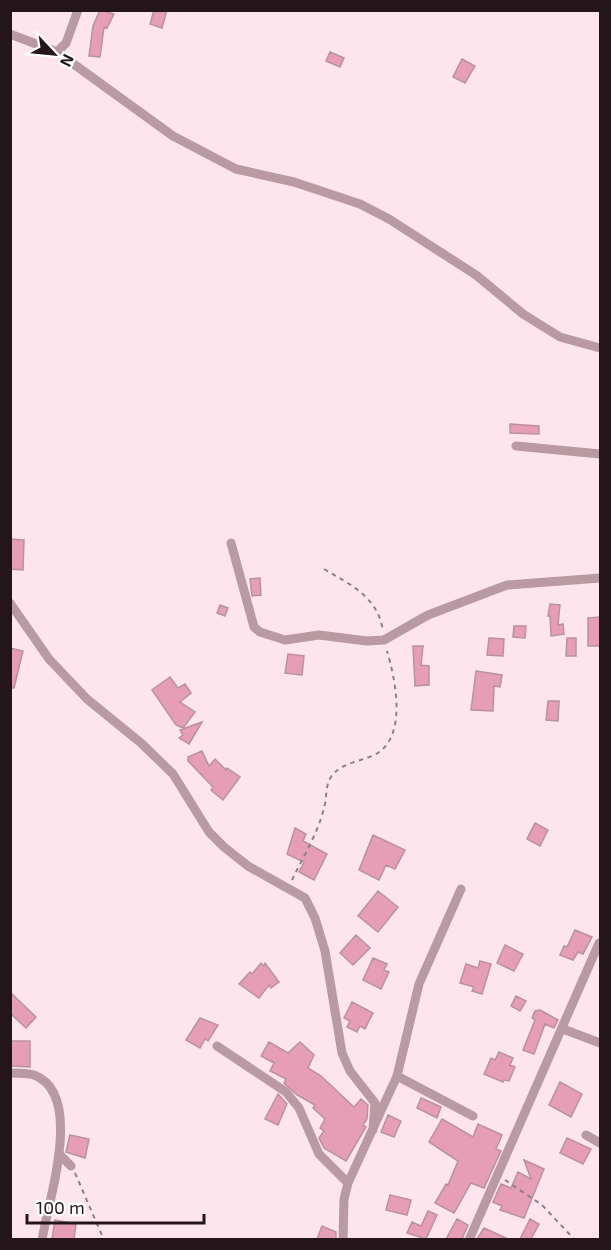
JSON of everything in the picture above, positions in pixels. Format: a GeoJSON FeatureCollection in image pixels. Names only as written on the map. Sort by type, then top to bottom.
{"type":"FeatureCollection","features":[{"type":"Feature","properties":{"kind":"street"},"geometry":{"type":"LineString","coordinates":[[57,52],[66,43],[78,10]]}},
{"type":"Feature","properties":{"kind":"street"},"geometry":{"type":"LineString","coordinates":[[10,34],[57,52],[173,136],[236,169],[294,182],[360,204],[389,219],[476,275],[523,315],[560,337],[600,348]]}},
{"type":"Feature","properties":{"kind":"street"},"geometry":{"type":"LineString","coordinates":[[516,446],[600,454]]}},
{"type":"Feature","properties":{"kind":"street"},"geometry":{"type":"LineString","coordinates":[[231,543],[254,627],[260,632],[285,640],[319,635],[367,641],[384,640],[428,615],[507,585],[600,578]]}},
{"type":"Feature","properties":{"kind":"street"},"geometry":{"type":"LineString","coordinates":[[10,603],[49,659],[87,699],[141,743],[173,774],[209,832],[248,866],[305,898],[315,918],[325,951],[342,1053],[350,1071],[375,1104],[373,1130]]}},
{"type":"Feature","properties":{"kind":"street"},"geometry":{"type":"LineString","coordinates":[[343,1239],[344,1199],[348,1183],[397,1076],[419,984],[461,889]]}},
{"type":"Feature","properties":{"kind":"street"},"geometry":{"type":"LineString","coordinates":[[469,1239],[521,1116],[563,1029],[599,943]]}},
{"type":"Feature","properties":{"kind":"street"},"geometry":{"type":"LineString","coordinates":[[563,1029],[600,1043]]}},
{"type":"Feature","properties":{"kind":"street"},"geometry":{"type":"LineString","coordinates":[[217,1046],[286,1092],[298,1108],[319,1154],[348,1183]]}},
{"type":"Feature","properties":{"kind":"street"},"geometry":{"type":"LineString","coordinates":[[10,1073],[33,1075],[45,1082],[54,1093],[60,1115],[59,1154],[42,1239]]}},
{"type":"Feature","properties":{"kind":"street"},"geometry":{"type":"LineString","coordinates":[[397,1076],[473,1116]]}},
{"type":"Feature","properties":{"kind":"street"},"geometry":{"type":"LineString","coordinates":[[586,1135],[600,1143]]}},
{"type":"Feature","properties":{"kind":"street"},"geometry":{"type":"LineString","coordinates":[[59,1154],[71,1166]]}},
{"type":"Feature","properties":{"kind":"path"},"geometry":{"type":"LineString","coordinates":[[289,887],[320,822],[329,780],[343,766],[377,754],[385,746],[393,729],[396,682],[378,610],[355,587],[324,569]]}},
{"type":"Feature","properties":{"kind":"path"},"geometry":{"type":"LineString","coordinates":[[71,1166],[84,1188],[104,1239]]}},
{"type":"Feature","properties":{"kind":"path"},"geometry":{"type":"LineString","coordinates":[[497,1176],[525,1191],[575,1239]]}},
{"type":"Feature","properties":{"kind":"building"},"geometry":{"type":"Polygon","coordinates":[[[100,10],[114,14],[107,28],[104,27],[100,57],[89,56],[93,26],[100,10]]]}},
{"type":"Feature","properties":{"kind":"building"},"geometry":{"type":"Polygon","coordinates":[[[154,10],[167,10],[162,28],[150,24],[154,10]]]}},
{"type":"Feature","properties":{"kind":"building"},"geometry":{"type":"Polygon","coordinates":[[[330,52],[344,58],[340,67],[326,61],[330,52]]]}},
{"type":"Feature","properties":{"kind":"building"},"geometry":{"type":"Polygon","coordinates":[[[462,59],[475,66],[465,83],[453,77],[462,59]]]}},
{"type":"Feature","properties":{"kind":"building"},"geometry":{"type":"Polygon","coordinates":[[[510,424],[539,426],[539,434],[510,433],[510,424]]]}},
{"type":"Feature","properties":{"kind":"building"},"geometry":{"type":"Polygon","coordinates":[[[10,539],[24,540],[23,570],[10,569],[10,539]]]}},
{"type":"Feature","properties":{"kind":"building"},"geometry":{"type":"Polygon","coordinates":[[[260,578],[261,595],[252,596],[250,579],[260,578]]]}},
{"type":"Feature","properties":{"kind":"building"},"geometry":{"type":"Polygon","coordinates":[[[550,604],[560,605],[558,625],[563,624],[564,634],[551,636],[550,616],[548,616],[550,604]]]}},
{"type":"Feature","properties":{"kind":"building"},"geometry":{"type":"Polygon","coordinates":[[[220,605],[228,608],[225,616],[217,613],[220,605]]]}},
{"type":"Feature","properties":{"kind":"building"},"geometry":{"type":"Polygon","coordinates":[[[600,617],[600,646],[588,646],[588,618],[600,617]]]}},
{"type":"Feature","properties":{"kind":"building"},"geometry":{"type":"Polygon","coordinates":[[[514,626],[526,626],[525,638],[513,637],[514,626]]]}},
{"type":"Feature","properties":{"kind":"building"},"geometry":{"type":"Polygon","coordinates":[[[489,638],[504,639],[503,656],[487,655],[489,638]]]}},
{"type":"Feature","properties":{"kind":"building"},"geometry":{"type":"Polygon","coordinates":[[[567,638],[576,638],[576,656],[566,656],[567,638]]]}},
{"type":"Feature","properties":{"kind":"building"},"geometry":{"type":"Polygon","coordinates":[[[413,646],[423,646],[421,665],[429,666],[429,685],[415,686],[413,646]]]}},
{"type":"Feature","properties":{"kind":"building"},"geometry":{"type":"Polygon","coordinates":[[[10,648],[23,651],[14,688],[10,688],[10,648]]]}},
{"type":"Feature","properties":{"kind":"building"},"geometry":{"type":"Polygon","coordinates":[[[288,654],[304,656],[302,675],[285,673],[288,654]]]}},
{"type":"Feature","properties":{"kind":"building"},"geometry":{"type":"Polygon","coordinates":[[[476,671],[502,675],[500,687],[494,686],[493,711],[471,710],[476,671]]]}},
{"type":"Feature","properties":{"kind":"building"},"geometry":{"type":"Polygon","coordinates":[[[170,677],[178,688],[185,684],[191,693],[180,702],[195,712],[183,728],[176,725],[152,690],[170,677]]]}},
{"type":"Feature","properties":{"kind":"building"},"geometry":{"type":"Polygon","coordinates":[[[548,701],[559,701],[558,721],[546,720],[548,701]]]}},
{"type":"Feature","properties":{"kind":"building"},"geometry":{"type":"Polygon","coordinates":[[[202,722],[189,744],[179,738],[183,735],[180,730],[202,722]]]}},
{"type":"Feature","properties":{"kind":"building"},"geometry":{"type":"Polygon","coordinates":[[[202,751],[209,766],[215,759],[226,770],[227,768],[240,777],[223,800],[211,790],[213,787],[188,761],[188,757],[202,751]]]}},
{"type":"Feature","properties":{"kind":"building"},"geometry":{"type":"Polygon","coordinates":[[[535,823],[548,830],[540,846],[527,839],[535,823]]]}},
{"type":"Feature","properties":{"kind":"building"},"geometry":{"type":"Polygon","coordinates":[[[295,828],[306,834],[303,841],[327,854],[314,880],[299,872],[304,862],[287,854],[295,828]]]}},
{"type":"Feature","properties":{"kind":"building"},"geometry":{"type":"Polygon","coordinates":[[[373,835],[405,850],[395,869],[386,865],[379,880],[359,870],[373,835]]]}},
{"type":"Feature","properties":{"kind":"building"},"geometry":{"type":"Polygon","coordinates":[[[378,891],[398,907],[378,932],[358,916],[378,891]]]}},
{"type":"Feature","properties":{"kind":"building"},"geometry":{"type":"Polygon","coordinates":[[[575,930],[592,937],[583,954],[578,952],[573,960],[560,955],[564,946],[567,947],[575,930]]]}},
{"type":"Feature","properties":{"kind":"building"},"geometry":{"type":"Polygon","coordinates":[[[356,935],[370,948],[353,965],[340,953],[356,935]]]}},
{"type":"Feature","properties":{"kind":"building"},"geometry":{"type":"Polygon","coordinates":[[[505,945],[523,954],[514,971],[497,963],[505,945]]]}},
{"type":"Feature","properties":{"kind":"building"},"geometry":{"type":"Polygon","coordinates":[[[373,958],[387,964],[384,970],[389,972],[381,989],[363,980],[373,958]]]}},
{"type":"Feature","properties":{"kind":"building"},"geometry":{"type":"Polygon","coordinates":[[[480,961],[491,964],[482,994],[472,991],[474,987],[460,983],[466,964],[478,968],[480,961]]]}},
{"type":"Feature","properties":{"kind":"building"},"geometry":{"type":"Polygon","coordinates":[[[261,963],[264,966],[265,963],[279,982],[271,988],[269,985],[259,998],[239,984],[261,963]]]}},
{"type":"Feature","properties":{"kind":"building"},"geometry":{"type":"Polygon","coordinates":[[[10,992],[36,1017],[26,1028],[10,1013],[10,992]]]}},
{"type":"Feature","properties":{"kind":"building"},"geometry":{"type":"Polygon","coordinates":[[[516,996],[526,1001],[520,1011],[511,1006],[516,996]]]}},
{"type":"Feature","properties":{"kind":"building"},"geometry":{"type":"Polygon","coordinates":[[[352,1002],[373,1013],[365,1029],[360,1026],[357,1032],[347,1027],[350,1021],[344,1018],[352,1002]]]}},
{"type":"Feature","properties":{"kind":"building"},"geometry":{"type":"Polygon","coordinates":[[[540,1010],[558,1020],[554,1028],[545,1024],[534,1054],[523,1050],[535,1020],[532,1018],[535,1011],[540,1010]]]}},
{"type":"Feature","properties":{"kind":"building"},"geometry":{"type":"Polygon","coordinates":[[[200,1018],[218,1025],[208,1041],[205,1039],[200,1048],[186,1040],[200,1018]]]}},
{"type":"Feature","properties":{"kind":"building"},"geometry":{"type":"Polygon","coordinates":[[[11,1041],[30,1041],[30,1067],[11,1066],[11,1041]]]}},
{"type":"Feature","properties":{"kind":"building"},"geometry":{"type":"Polygon","coordinates":[[[269,1042],[288,1053],[300,1042],[314,1055],[308,1068],[321,1076],[354,1107],[361,1099],[368,1105],[367,1119],[363,1125],[366,1127],[346,1161],[324,1148],[319,1138],[324,1131],[320,1128],[325,1119],[313,1108],[315,1105],[297,1095],[284,1083],[286,1079],[270,1071],[274,1063],[261,1056],[269,1042]]]}},
{"type":"Feature","properties":{"kind":"building"},"geometry":{"type":"Polygon","coordinates":[[[499,1052],[513,1058],[510,1065],[515,1067],[509,1081],[504,1080],[503,1082],[484,1074],[491,1058],[495,1060],[499,1052]]]}},
{"type":"Feature","properties":{"kind":"building"},"geometry":{"type":"Polygon","coordinates":[[[560,1082],[582,1094],[571,1117],[549,1105],[560,1082]]]}},
{"type":"Feature","properties":{"kind":"building"},"geometry":{"type":"Polygon","coordinates":[[[278,1094],[287,1104],[278,1125],[265,1119],[278,1094]]]}},
{"type":"Feature","properties":{"kind":"building"},"geometry":{"type":"Polygon","coordinates":[[[421,1098],[441,1107],[437,1118],[417,1108],[421,1098]]]}},
{"type":"Feature","properties":{"kind":"building"},"geometry":{"type":"Polygon","coordinates":[[[388,1115],[401,1121],[394,1137],[381,1132],[388,1115]]]}},
{"type":"Feature","properties":{"kind":"building"},"geometry":{"type":"Polygon","coordinates":[[[442,1119],[473,1137],[478,1124],[502,1135],[496,1149],[501,1151],[484,1188],[471,1183],[454,1213],[435,1203],[446,1184],[448,1185],[458,1161],[429,1142],[442,1119]]]}},
{"type":"Feature","properties":{"kind":"building"},"geometry":{"type":"Polygon","coordinates":[[[70,1135],[89,1139],[85,1158],[66,1152],[70,1135]]]}},
{"type":"Feature","properties":{"kind":"building"},"geometry":{"type":"Polygon","coordinates":[[[567,1138],[591,1149],[583,1164],[560,1153],[567,1138]]]}},
{"type":"Feature","properties":{"kind":"building"},"geometry":{"type":"Polygon","coordinates":[[[524,1160],[544,1169],[524,1218],[500,1210],[502,1206],[493,1202],[501,1184],[511,1188],[518,1172],[531,1179],[524,1160]]]}},
{"type":"Feature","properties":{"kind":"building"},"geometry":{"type":"Polygon","coordinates":[[[390,1195],[411,1200],[407,1215],[386,1210],[390,1195]]]}},
{"type":"Feature","properties":{"kind":"building"},"geometry":{"type":"Polygon","coordinates":[[[428,1211],[437,1215],[426,1239],[407,1233],[412,1222],[421,1226],[428,1211]]]}},
{"type":"Feature","properties":{"kind":"building"},"geometry":{"type":"Polygon","coordinates":[[[457,1219],[468,1225],[462,1239],[446,1239],[457,1219]]]}},
{"type":"Feature","properties":{"kind":"building"},"geometry":{"type":"Polygon","coordinates":[[[530,1219],[539,1224],[531,1239],[520,1239],[530,1219]]]}},
{"type":"Feature","properties":{"kind":"building"},"geometry":{"type":"Polygon","coordinates":[[[55,1220],[76,1224],[74,1239],[52,1239],[55,1220]]]}},
{"type":"Feature","properties":{"kind":"building"},"geometry":{"type":"Polygon","coordinates":[[[322,1226],[336,1232],[336,1239],[317,1239],[322,1226]]]}},
{"type":"Feature","properties":{"kind":"building"},"geometry":{"type":"Polygon","coordinates":[[[484,1228],[508,1239],[477,1239],[484,1228]]]}}]}
